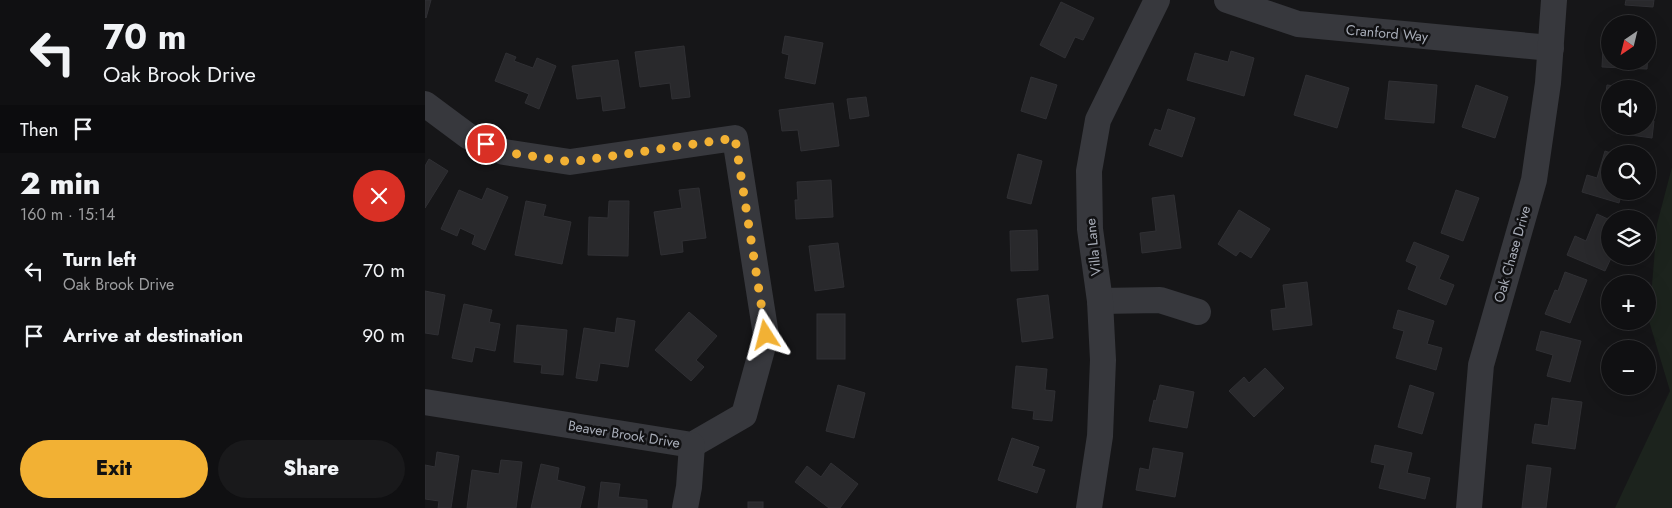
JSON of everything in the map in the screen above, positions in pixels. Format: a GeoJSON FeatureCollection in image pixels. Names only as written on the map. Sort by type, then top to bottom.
{"type":"FeatureCollection","features":[{"type":"Feature","properties":{"kind":"street","name":"Villa Lane"},"geometry":{"type":"LineString","coordinates":[[1089,508],[1100,436],[1103,360],[1100,301],[1089,229],[1089,170],[1098,120],[1157,0]]}},
{"type":"Feature","properties":{"kind":"street","name":"Cranford Way"},"geometry":{"type":"LineString","coordinates":[[1227,0],[1299,24],[1551,48]]}},
{"type":"Feature","properties":{"kind":"street","name":"Oak Chase Drive"},"geometry":{"type":"LineString","coordinates":[[1469,508],[1481,365],[1533,180],[1543,122],[1554,0]]}},
{"type":"Feature","properties":{"kind":"street","name":"Beaver Brook Drive"},"geometry":{"type":"LineString","coordinates":[[425,104],[468,136],[504,152],[571,162],[735,138],[766,335],[744,415],[692,445],[425,402]]}},
{"type":"Feature","properties":{"kind":"street"},"geometry":{"type":"LineString","coordinates":[[1100,301],[1160,300],[1198,312]]}},
{"type":"Feature","properties":{"kind":"street"},"geometry":{"type":"LineString","coordinates":[[685,508],[689,487],[692,445]]}},
{"type":"Feature","properties":{"kind":"shaded area"},"geometry":{"type":"Polygon","coordinates":[[[1672,167],[1672,508],[1615,508],[1670,391],[1652,330],[1656,330],[1656,275],[1653,275],[1654,265],[1656,265],[1657,224],[1672,167]]]}},
{"type":"Feature","properties":{"kind":"building"},"geometry":{"type":"Polygon","coordinates":[[[425,0],[431,0],[426,18],[425,17],[425,0]]]}},
{"type":"Feature","properties":{"kind":"building"},"geometry":{"type":"Polygon","coordinates":[[[1626,0],[1654,0],[1653,7],[1625,5],[1626,0]]]}},
{"type":"Feature","properties":{"kind":"building"},"geometry":{"type":"Polygon","coordinates":[[[1061,2],[1094,18],[1083,40],[1075,37],[1065,58],[1040,45],[1061,2]]]}},
{"type":"Feature","properties":{"kind":"building"},"geometry":{"type":"Polygon","coordinates":[[[785,36],[823,43],[815,84],[785,78],[789,55],[782,53],[785,36]]]}},
{"type":"Feature","properties":{"kind":"building"},"geometry":{"type":"Polygon","coordinates":[[[684,46],[690,97],[672,99],[670,83],[640,87],[635,52],[684,46]]]}},
{"type":"Feature","properties":{"kind":"building"},"geometry":{"type":"Polygon","coordinates":[[[1231,51],[1254,58],[1244,96],[1187,80],[1195,53],[1228,62],[1231,51]]]}},
{"type":"Feature","properties":{"kind":"building"},"geometry":{"type":"Polygon","coordinates":[[[506,53],[516,57],[514,61],[533,68],[537,58],[556,66],[539,109],[525,103],[529,94],[495,81],[506,53]]]}},
{"type":"Feature","properties":{"kind":"building"},"geometry":{"type":"Polygon","coordinates":[[[618,60],[625,108],[603,111],[601,96],[577,99],[572,66],[618,60]]]}},
{"type":"Feature","properties":{"kind":"building"},"geometry":{"type":"Polygon","coordinates":[[[1306,75],[1349,88],[1337,128],[1294,115],[1306,75]]]}},
{"type":"Feature","properties":{"kind":"building"},"geometry":{"type":"Polygon","coordinates":[[[1031,77],[1057,85],[1046,119],[1021,111],[1031,77]]]}},
{"type":"Feature","properties":{"kind":"building"},"geometry":{"type":"Polygon","coordinates":[[[1389,81],[1437,85],[1434,123],[1385,119],[1389,81]]]}},
{"type":"Feature","properties":{"kind":"building"},"geometry":{"type":"Polygon","coordinates":[[[1476,85],[1508,97],[1495,138],[1462,127],[1476,85]]]}},
{"type":"Feature","properties":{"kind":"building"},"geometry":{"type":"Polygon","coordinates":[[[866,97],[869,116],[850,119],[847,99],[866,97]]]}},
{"type":"Feature","properties":{"kind":"building"},"geometry":{"type":"Polygon","coordinates":[[[833,103],[839,146],[801,151],[798,130],[782,131],[779,110],[833,103]]]}},
{"type":"Feature","properties":{"kind":"building"},"geometry":{"type":"Polygon","coordinates":[[[1168,109],[1195,118],[1182,157],[1149,145],[1155,129],[1161,131],[1168,109]]]}},
{"type":"Feature","properties":{"kind":"building"},"geometry":{"type":"Polygon","coordinates":[[[1630,135],[1652,135],[1652,138],[1630,135]]]}},
{"type":"Feature","properties":{"kind":"building"},"geometry":{"type":"Polygon","coordinates":[[[1018,154],[1042,161],[1031,204],[1007,198],[1018,154]]]}},
{"type":"Feature","properties":{"kind":"building"},"geometry":{"type":"Polygon","coordinates":[[[429,159],[448,171],[425,208],[425,166],[429,159]]]}},
{"type":"Feature","properties":{"kind":"building"},"geometry":{"type":"Polygon","coordinates":[[[1601,164],[1601,198],[1582,192],[1587,175],[1597,178],[1601,164]]]}},
{"type":"Feature","properties":{"kind":"building"},"geometry":{"type":"Polygon","coordinates":[[[831,180],[833,217],[796,219],[795,200],[798,200],[797,182],[831,180]]]}},
{"type":"Feature","properties":{"kind":"building"},"geometry":{"type":"Polygon","coordinates":[[[487,188],[508,197],[485,250],[472,244],[475,235],[460,228],[457,236],[441,229],[459,190],[482,200],[487,188]]]}},
{"type":"Feature","properties":{"kind":"building"},"geometry":{"type":"Polygon","coordinates":[[[699,188],[706,238],[682,241],[683,252],[661,255],[654,212],[682,208],[679,190],[699,188]]]}},
{"type":"Feature","properties":{"kind":"building"},"geometry":{"type":"Polygon","coordinates":[[[1456,190],[1479,198],[1463,241],[1441,233],[1456,190]]]}},
{"type":"Feature","properties":{"kind":"building"},"geometry":{"type":"Polygon","coordinates":[[[1174,195],[1181,248],[1142,253],[1140,233],[1156,231],[1152,198],[1174,195]]]}},
{"type":"Feature","properties":{"kind":"building"},"geometry":{"type":"Polygon","coordinates":[[[1609,200],[1620,200],[1619,203],[1609,200]]]}},
{"type":"Feature","properties":{"kind":"building"},"geometry":{"type":"Polygon","coordinates":[[[526,201],[546,205],[543,216],[571,222],[562,264],[515,255],[526,201]]]}},
{"type":"Feature","properties":{"kind":"building"},"geometry":{"type":"Polygon","coordinates":[[[609,201],[629,201],[628,256],[588,255],[589,217],[608,218],[609,201]]]}},
{"type":"Feature","properties":{"kind":"building"},"geometry":{"type":"Polygon","coordinates":[[[1239,210],[1270,229],[1251,258],[1240,251],[1236,256],[1218,244],[1239,210]]]}},
{"type":"Feature","properties":{"kind":"building"},"geometry":{"type":"Polygon","coordinates":[[[1597,214],[1601,216],[1601,265],[1608,265],[1605,271],[1567,255],[1575,236],[1586,241],[1597,214]]]}},
{"type":"Feature","properties":{"kind":"building"},"geometry":{"type":"Polygon","coordinates":[[[1037,230],[1038,270],[1011,271],[1010,231],[1037,230]]]}},
{"type":"Feature","properties":{"kind":"building"},"geometry":{"type":"Polygon","coordinates":[[[1414,242],[1449,256],[1439,279],[1454,285],[1446,305],[1408,289],[1417,266],[1406,261],[1414,242]]]}},
{"type":"Feature","properties":{"kind":"building"},"geometry":{"type":"Polygon","coordinates":[[[838,243],[844,287],[815,291],[809,246],[838,243]]]}},
{"type":"Feature","properties":{"kind":"building"},"geometry":{"type":"Polygon","coordinates":[[[1565,272],[1587,280],[1570,323],[1545,314],[1555,290],[1558,291],[1565,272]]]}},
{"type":"Feature","properties":{"kind":"building"},"geometry":{"type":"Polygon","coordinates":[[[1307,282],[1312,325],[1273,330],[1271,310],[1286,308],[1283,285],[1307,282]]]}},
{"type":"Feature","properties":{"kind":"building"},"geometry":{"type":"Polygon","coordinates":[[[425,291],[445,295],[438,335],[425,333],[425,291]]]}},
{"type":"Feature","properties":{"kind":"building"},"geometry":{"type":"Polygon","coordinates":[[[1048,295],[1053,338],[1022,342],[1017,299],[1048,295]]]}},
{"type":"Feature","properties":{"kind":"building"},"geometry":{"type":"Polygon","coordinates":[[[464,304],[492,310],[489,322],[500,324],[495,351],[475,347],[472,362],[452,358],[464,304]]]}},
{"type":"Feature","properties":{"kind":"building"},"geometry":{"type":"Polygon","coordinates":[[[1398,310],[1434,321],[1427,344],[1442,348],[1436,370],[1396,358],[1404,331],[1393,328],[1398,310]]]}},
{"type":"Feature","properties":{"kind":"building"},"geometry":{"type":"Polygon","coordinates":[[[689,312],[717,336],[696,360],[704,367],[691,381],[655,350],[689,312]]]}},
{"type":"Feature","properties":{"kind":"building"},"geometry":{"type":"Polygon","coordinates":[[[817,314],[845,314],[845,359],[817,359],[817,314]]]}},
{"type":"Feature","properties":{"kind":"building"},"geometry":{"type":"Polygon","coordinates":[[[617,318],[635,321],[628,367],[600,363],[597,381],[576,378],[584,328],[615,333],[617,318]]]}},
{"type":"Feature","properties":{"kind":"building"},"geometry":{"type":"Polygon","coordinates":[[[517,325],[567,330],[563,375],[541,373],[542,365],[514,362],[517,325]]]}},
{"type":"Feature","properties":{"kind":"building"},"geometry":{"type":"Polygon","coordinates":[[[1541,331],[1581,341],[1570,382],[1547,376],[1553,355],[1536,350],[1541,331]]]}},
{"type":"Feature","properties":{"kind":"building"},"geometry":{"type":"Polygon","coordinates":[[[1016,366],[1047,369],[1045,390],[1055,391],[1052,421],[1033,419],[1034,411],[1012,408],[1016,366]]]}},
{"type":"Feature","properties":{"kind":"building"},"geometry":{"type":"Polygon","coordinates":[[[1265,368],[1284,388],[1254,417],[1229,391],[1244,377],[1249,383],[1265,368]]]}},
{"type":"Feature","properties":{"kind":"building"},"geometry":{"type":"Polygon","coordinates":[[[838,385],[865,393],[854,438],[826,431],[838,385]]]}},
{"type":"Feature","properties":{"kind":"building"},"geometry":{"type":"Polygon","coordinates":[[[1160,385],[1194,392],[1187,428],[1149,421],[1160,385]]]}},
{"type":"Feature","properties":{"kind":"building"},"geometry":{"type":"Polygon","coordinates":[[[1410,385],[1434,393],[1422,434],[1398,427],[1410,385]]]}},
{"type":"Feature","properties":{"kind":"building"},"geometry":{"type":"Polygon","coordinates":[[[1552,398],[1582,402],[1575,449],[1532,443],[1535,424],[1548,426],[1552,398]]]}},
{"type":"Feature","properties":{"kind":"building"},"geometry":{"type":"Polygon","coordinates":[[[1012,438],[1039,447],[1032,466],[1045,470],[1037,493],[998,480],[1012,438]]]}},
{"type":"Feature","properties":{"kind":"building"},"geometry":{"type":"Polygon","coordinates":[[[1375,445],[1412,453],[1407,473],[1430,478],[1425,499],[1379,488],[1385,465],[1371,462],[1375,445]]]}},
{"type":"Feature","properties":{"kind":"building"},"geometry":{"type":"Polygon","coordinates":[[[1153,448],[1183,453],[1175,497],[1136,490],[1140,468],[1149,470],[1153,448]]]}},
{"type":"Feature","properties":{"kind":"building"},"geometry":{"type":"Polygon","coordinates":[[[437,452],[459,456],[451,508],[438,508],[439,501],[425,499],[425,465],[435,467],[437,452]]]}},
{"type":"Feature","properties":{"kind":"building"},"geometry":{"type":"Polygon","coordinates":[[[501,460],[522,462],[516,508],[467,508],[472,470],[499,474],[501,460]]]}},
{"type":"Feature","properties":{"kind":"building"},"geometry":{"type":"Polygon","coordinates":[[[831,463],[858,484],[840,508],[829,508],[795,482],[807,466],[821,477],[831,463]]]}},
{"type":"Feature","properties":{"kind":"building"},"geometry":{"type":"Polygon","coordinates":[[[541,464],[559,468],[557,480],[585,487],[580,508],[531,508],[541,464]]]}},
{"type":"Feature","properties":{"kind":"building"},"geometry":{"type":"Polygon","coordinates":[[[1527,465],[1551,468],[1546,508],[1522,508],[1527,465]]]}},
{"type":"Feature","properties":{"kind":"building"},"geometry":{"type":"Polygon","coordinates":[[[601,482],[620,484],[618,497],[647,500],[647,508],[598,508],[601,482]]]}},
{"type":"Feature","properties":{"kind":"building"},"geometry":{"type":"Polygon","coordinates":[[[748,502],[763,502],[763,508],[748,508],[748,502]]]}},
{"type":"Feature","properties":{"kind":"route"},"geometry":{"type":"LineString","coordinates":[[486,144],[504,152],[571,162],[735,138],[766,335]]}}]}
